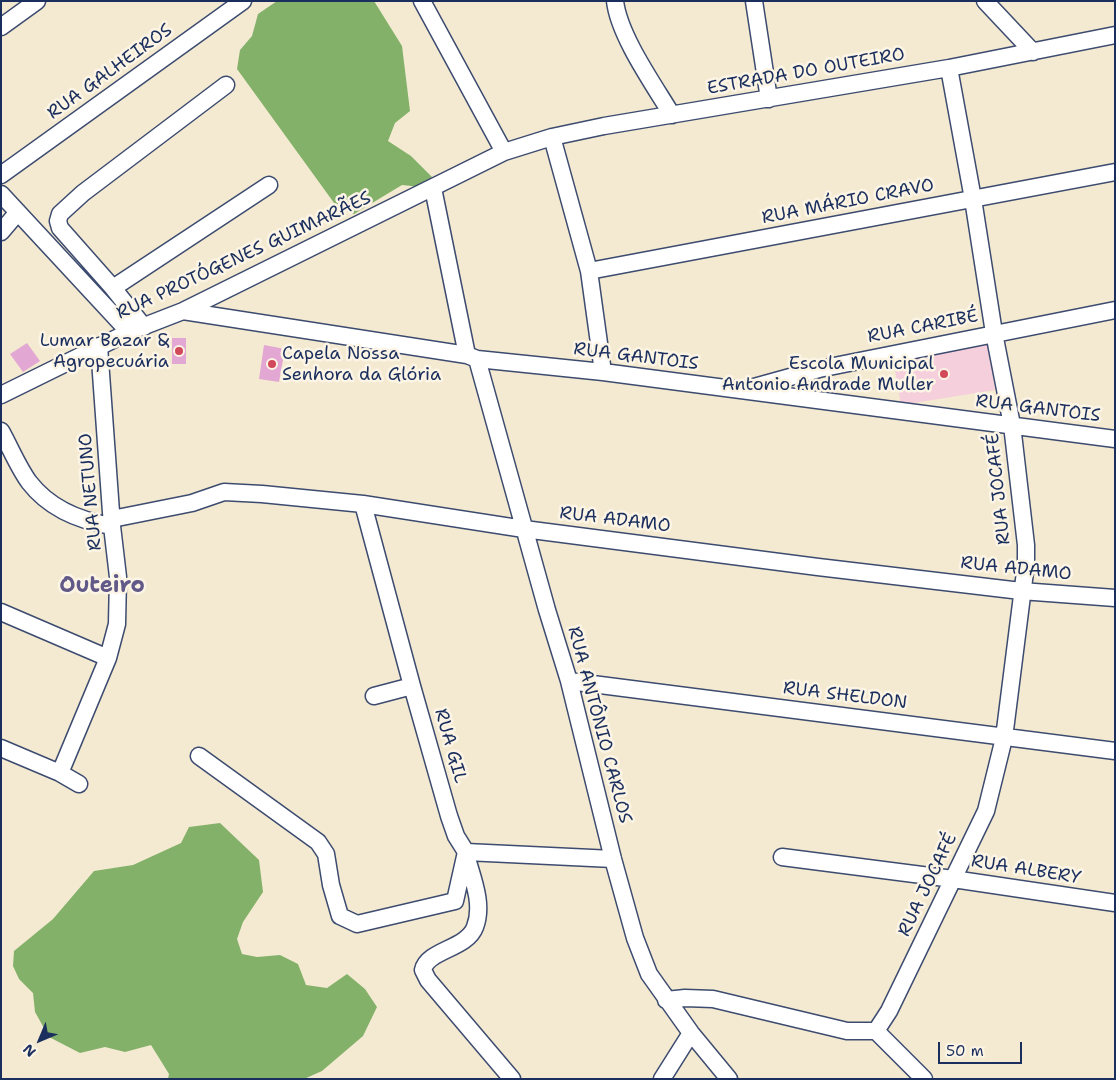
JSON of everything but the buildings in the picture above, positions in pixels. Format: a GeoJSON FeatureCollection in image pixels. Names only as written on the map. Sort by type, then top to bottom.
{"type":"FeatureCollection","features":[{"type":"Feature","properties":{"kind":"street"},"geometry":{"type":"LineString","coordinates":[[1,27],[37,1]]}},
{"type":"Feature","properties":{"kind":"street","name":"RUA GALHEIROS"},"geometry":{"type":"LineString","coordinates":[[1,175],[243,1]]}},
{"type":"Feature","properties":{"kind":"street"},"geometry":{"type":"LineString","coordinates":[[422,1],[504,152]]}},
{"type":"Feature","properties":{"kind":"street"},"geometry":{"type":"LineString","coordinates":[[615,1],[622,28],[672,115]]}},
{"type":"Feature","properties":{"kind":"street"},"geometry":{"type":"LineString","coordinates":[[754,1],[769,99]]}},
{"type":"Feature","properties":{"kind":"street"},"geometry":{"type":"LineString","coordinates":[[984,1],[1033,52]]}},
{"type":"Feature","properties":{"kind":"street","name":"ESTRADA DO OUTEIRO"},"geometry":{"type":"LineString","coordinates":[[504,152],[604,126],[949,68],[1115,35]]}},
{"type":"Feature","properties":{"kind":"street","name":"RUA JOCAFÉ"},"geometry":{"type":"LineString","coordinates":[[876,1031],[889,1011],[986,811],[1004,738],[1021,591],[1026,564],[1026,545],[1012,425],[994,334],[973,198],[949,68]]}},
{"type":"Feature","properties":{"kind":"street"},"geometry":{"type":"LineString","coordinates":[[136,329],[114,288],[60,228],[58,221],[60,214],[83,193],[226,85]]}},
{"type":"Feature","properties":{"kind":"street"},"geometry":{"type":"LineString","coordinates":[[552,138],[589,271],[603,372]]}},
{"type":"Feature","properties":{"kind":"street","name":"RUA PROTÓGENES GUIMARÃES"},"geometry":{"type":"LineString","coordinates":[[1,395],[99,346],[183,311],[504,152]]}},
{"type":"Feature","properties":{"kind":"street","name":"RUA MÁRIO CRAVO"},"geometry":{"type":"LineString","coordinates":[[589,271],[1115,172]]}},
{"type":"Feature","properties":{"kind":"street"},"geometry":{"type":"LineString","coordinates":[[114,288],[269,185]]}},
{"type":"Feature","properties":{"kind":"street","name":"RUA ANTÔNIO CARLOS"},"geometry":{"type":"LineString","coordinates":[[433,188],[472,357],[569,681],[613,859],[635,938],[649,974],[666,1000],[729,1079]]}},
{"type":"Feature","properties":{"kind":"street"},"geometry":{"type":"LineString","coordinates":[[1,194],[136,329]]}},
{"type":"Feature","properties":{"kind":"street"},"geometry":{"type":"LineString","coordinates":[[1,232],[18,212]]}},
{"type":"Feature","properties":{"kind":"street","name":"RUA CARIBÉ"},"geometry":{"type":"LineString","coordinates":[[740,391],[819,369],[1115,310]]}},
{"type":"Feature","properties":{"kind":"street","name":"RUA GANTOIS"},"geometry":{"type":"LineString","coordinates":[[183,311],[472,357],[603,372],[1115,439]]}},
{"type":"Feature","properties":{"kind":"street","name":"RUA NETUNO"},"geometry":{"type":"LineString","coordinates":[[60,773],[108,658],[117,624],[118,577],[112,523],[99,346]]}},
{"type":"Feature","properties":{"kind":"street"},"geometry":{"type":"LineString","coordinates":[[1,431],[28,481],[43,497],[60,508],[93,523],[112,523]]}},
{"type":"Feature","properties":{"kind":"street","name":"RUA ADAMO"},"geometry":{"type":"LineString","coordinates":[[112,523],[192,503],[224,492],[363,504],[524,529],[818,567],[1021,591],[1115,598]]}},
{"type":"Feature","properties":{"kind":"street","name":"RUA GIL"},"geometry":{"type":"LineString","coordinates":[[363,504],[449,816],[456,836],[466,852],[476,893],[478,910],[475,928],[468,938],[426,962],[423,970],[428,980],[512,1079]]}},
{"type":"Feature","properties":{"kind":"street"},"geometry":{"type":"LineString","coordinates":[[1,612],[108,658]]}},
{"type":"Feature","properties":{"kind":"street","name":"RUA SHELDON"},"geometry":{"type":"LineString","coordinates":[[569,681],[1115,751]]}},
{"type":"Feature","properties":{"kind":"street"},"geometry":{"type":"LineString","coordinates":[[374,696],[412,686]]}},
{"type":"Feature","properties":{"kind":"street"},"geometry":{"type":"LineString","coordinates":[[1,748],[60,773],[79,784]]}},
{"type":"Feature","properties":{"kind":"street"},"geometry":{"type":"LineString","coordinates":[[199,756],[318,842],[326,854],[330,885],[340,916],[357,924],[455,900],[466,852],[613,859]]}},
{"type":"Feature","properties":{"kind":"street","name":"RUA ALBERY"},"geometry":{"type":"LineString","coordinates":[[782,857],[953,879],[1115,903]]}},
{"type":"Feature","properties":{"kind":"street"},"geometry":{"type":"LineString","coordinates":[[666,1000],[685,998],[713,999],[847,1031],[876,1031],[924,1079]]}},
{"type":"Feature","properties":{"kind":"street"},"geometry":{"type":"LineString","coordinates":[[662,1079],[691,1033]]}},
{"type":"Feature","properties":{"kind":"shaded area","name":"Escola Municipal Antonio Andrade Muller"},"geometry":{"type":"Polygon","coordinates":[[[987,343],[995,390],[901,405],[893,358],[987,343]]]}},
{"type":"Feature","properties":{"kind":"green space"},"geometry":{"type":"Polygon","coordinates":[[[277,1],[374,1],[402,46],[410,111],[395,123],[388,141],[411,156],[432,177],[421,187],[402,185],[354,214],[337,207],[237,69],[240,50],[252,36],[258,14],[277,1]]]}},
{"type":"Feature","properties":{"kind":"green space"},"geometry":{"type":"Polygon","coordinates":[[[220,823],[259,860],[263,892],[243,922],[237,939],[242,954],[257,957],[280,955],[298,964],[306,985],[327,988],[347,974],[365,989],[377,1007],[363,1036],[322,1071],[304,1079],[168,1079],[169,1074],[151,1045],[125,1052],[105,1047],[80,1053],[49,1037],[35,1012],[33,993],[19,979],[13,966],[14,951],[53,919],[94,871],[133,865],[181,843],[189,827],[220,823]]]}},
{"type":"Feature","properties":{"kind":"place","name":"Lumar Bazar & Agropecuária"},"geometry":{"type":"Point","coordinates":[179,351]}},
{"type":"Feature","properties":{"kind":"place","name":"Capela Nossa Senhora da Glória"},"geometry":{"type":"Point","coordinates":[272,364]}},
{"type":"Feature","properties":{"kind":"place","name":"Escola Municipal Antonio Andrade Muller"},"geometry":{"type":"Point","coordinates":[944,374]}},
{"type":"Feature","properties":{"kind":"district","name":"Outeiro"},"geometry":{"type":"Point","coordinates":[102,586]}}]}
